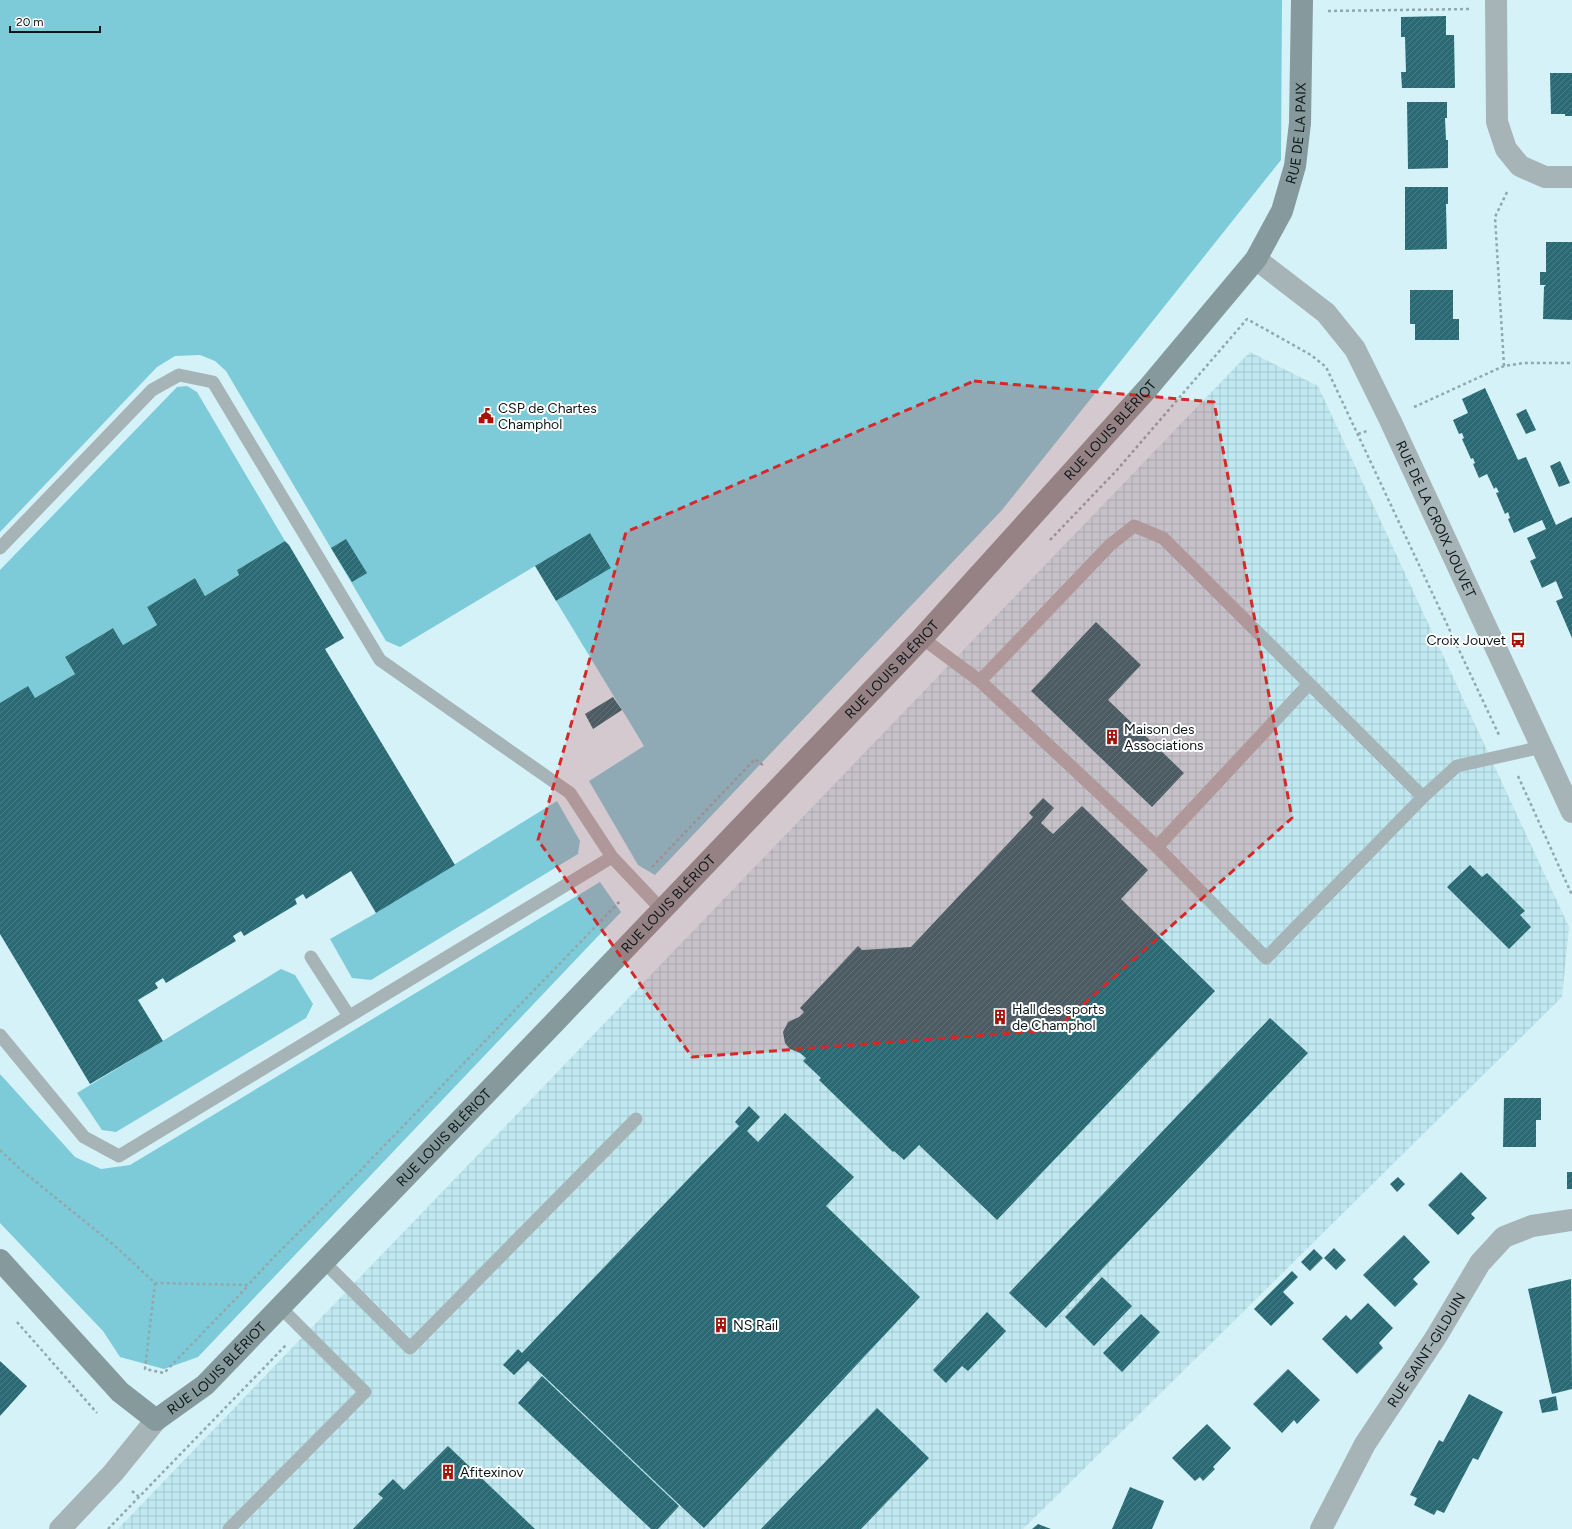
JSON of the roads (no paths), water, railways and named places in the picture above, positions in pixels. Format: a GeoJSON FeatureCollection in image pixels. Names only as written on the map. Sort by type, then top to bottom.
{"type":"FeatureCollection","features":[{"type":"Feature","properties":{"kind":"street"},"geometry":{"type":"LineString","coordinates":[[1496,4],[1498,122],[1506,149],[1520,166],[1545,177],[1572,177]]}},
{"type":"Feature","properties":{"kind":"street","name":"RUE DE LA PAIX"},"geometry":{"type":"LineString","coordinates":[[1256,259],[1282,211],[1295,166],[1300,123],[1302,6]]}},
{"type":"Feature","properties":{"kind":"street","name":"RUE DE LA CROIX JOUVET"},"geometry":{"type":"LineString","coordinates":[[1256,259],[1326,314],[1355,349],[1390,420],[1572,812]]}},
{"type":"Feature","properties":{"kind":"street","name":"RUE LOUIS BLÉRIOT"},"geometry":{"type":"LineString","coordinates":[[60,1529],[113,1473],[156,1420],[205,1385],[922,638],[1148,388],[1256,259]]}},
{"type":"Feature","properties":{"kind":"street","name":"RUE SAINT-GILDUIN"},"geometry":{"type":"LineString","coordinates":[[1321,1529],[1365,1444],[1436,1337],[1480,1263],[1504,1237],[1532,1226],[1572,1220]]}},
{"type":"Feature","properties":{"kind":"street"},"geometry":{"type":"LineString","coordinates":[[0,1260],[120,1392],[156,1420]]}},
{"type":"Feature","properties":{"kind":"lane"},"geometry":{"type":"LineString","coordinates":[[0,548],[152,390],[178,375],[213,382],[380,660],[570,793],[612,857],[662,910]]}},
{"type":"Feature","properties":{"kind":"lane"},"geometry":{"type":"LineString","coordinates":[[980,681],[1110,545],[1134,526],[1163,538],[1423,797]]}},
{"type":"Feature","properties":{"kind":"lane"},"geometry":{"type":"LineString","coordinates":[[922,638],[980,681],[1157,847],[1266,958],[1423,797],[1457,766],[1542,747]]}},
{"type":"Feature","properties":{"kind":"lane"},"geometry":{"type":"LineString","coordinates":[[1157,847],[1309,684]]}},
{"type":"Feature","properties":{"kind":"lane"},"geometry":{"type":"LineString","coordinates":[[0,1035],[84,1137],[119,1156],[612,857]]}},
{"type":"Feature","properties":{"kind":"lane"},"geometry":{"type":"LineString","coordinates":[[312,957],[349,1016]]}},
{"type":"Feature","properties":{"kind":"lane"},"geometry":{"type":"LineString","coordinates":[[324,1262],[410,1348],[636,1119]]}},
{"type":"Feature","properties":{"kind":"lane"},"geometry":{"type":"LineString","coordinates":[[229,1529],[365,1392],[280,1307]]}},
{"type":"Feature","properties":{"kind":"place","name":"CSP de Chartes Champhol"},"geometry":{"type":"Point","coordinates":[486,416]}},
{"type":"Feature","properties":{"kind":"place","name":"Croix Jouvet"},"geometry":{"type":"Point","coordinates":[1518,640]}},
{"type":"Feature","properties":{"kind":"place","name":"Maison des Associations"},"geometry":{"type":"Point","coordinates":[1112,737]}},
{"type":"Feature","properties":{"kind":"place","name":"Hall des sports de Champhol"},"geometry":{"type":"Point","coordinates":[1000,1017]}},
{"type":"Feature","properties":{"kind":"place","name":"NS Rail"},"geometry":{"type":"Point","coordinates":[721,1325]}},
{"type":"Feature","properties":{"kind":"place","name":"Afitexinov"},"geometry":{"type":"Point","coordinates":[448,1472]}}]}
